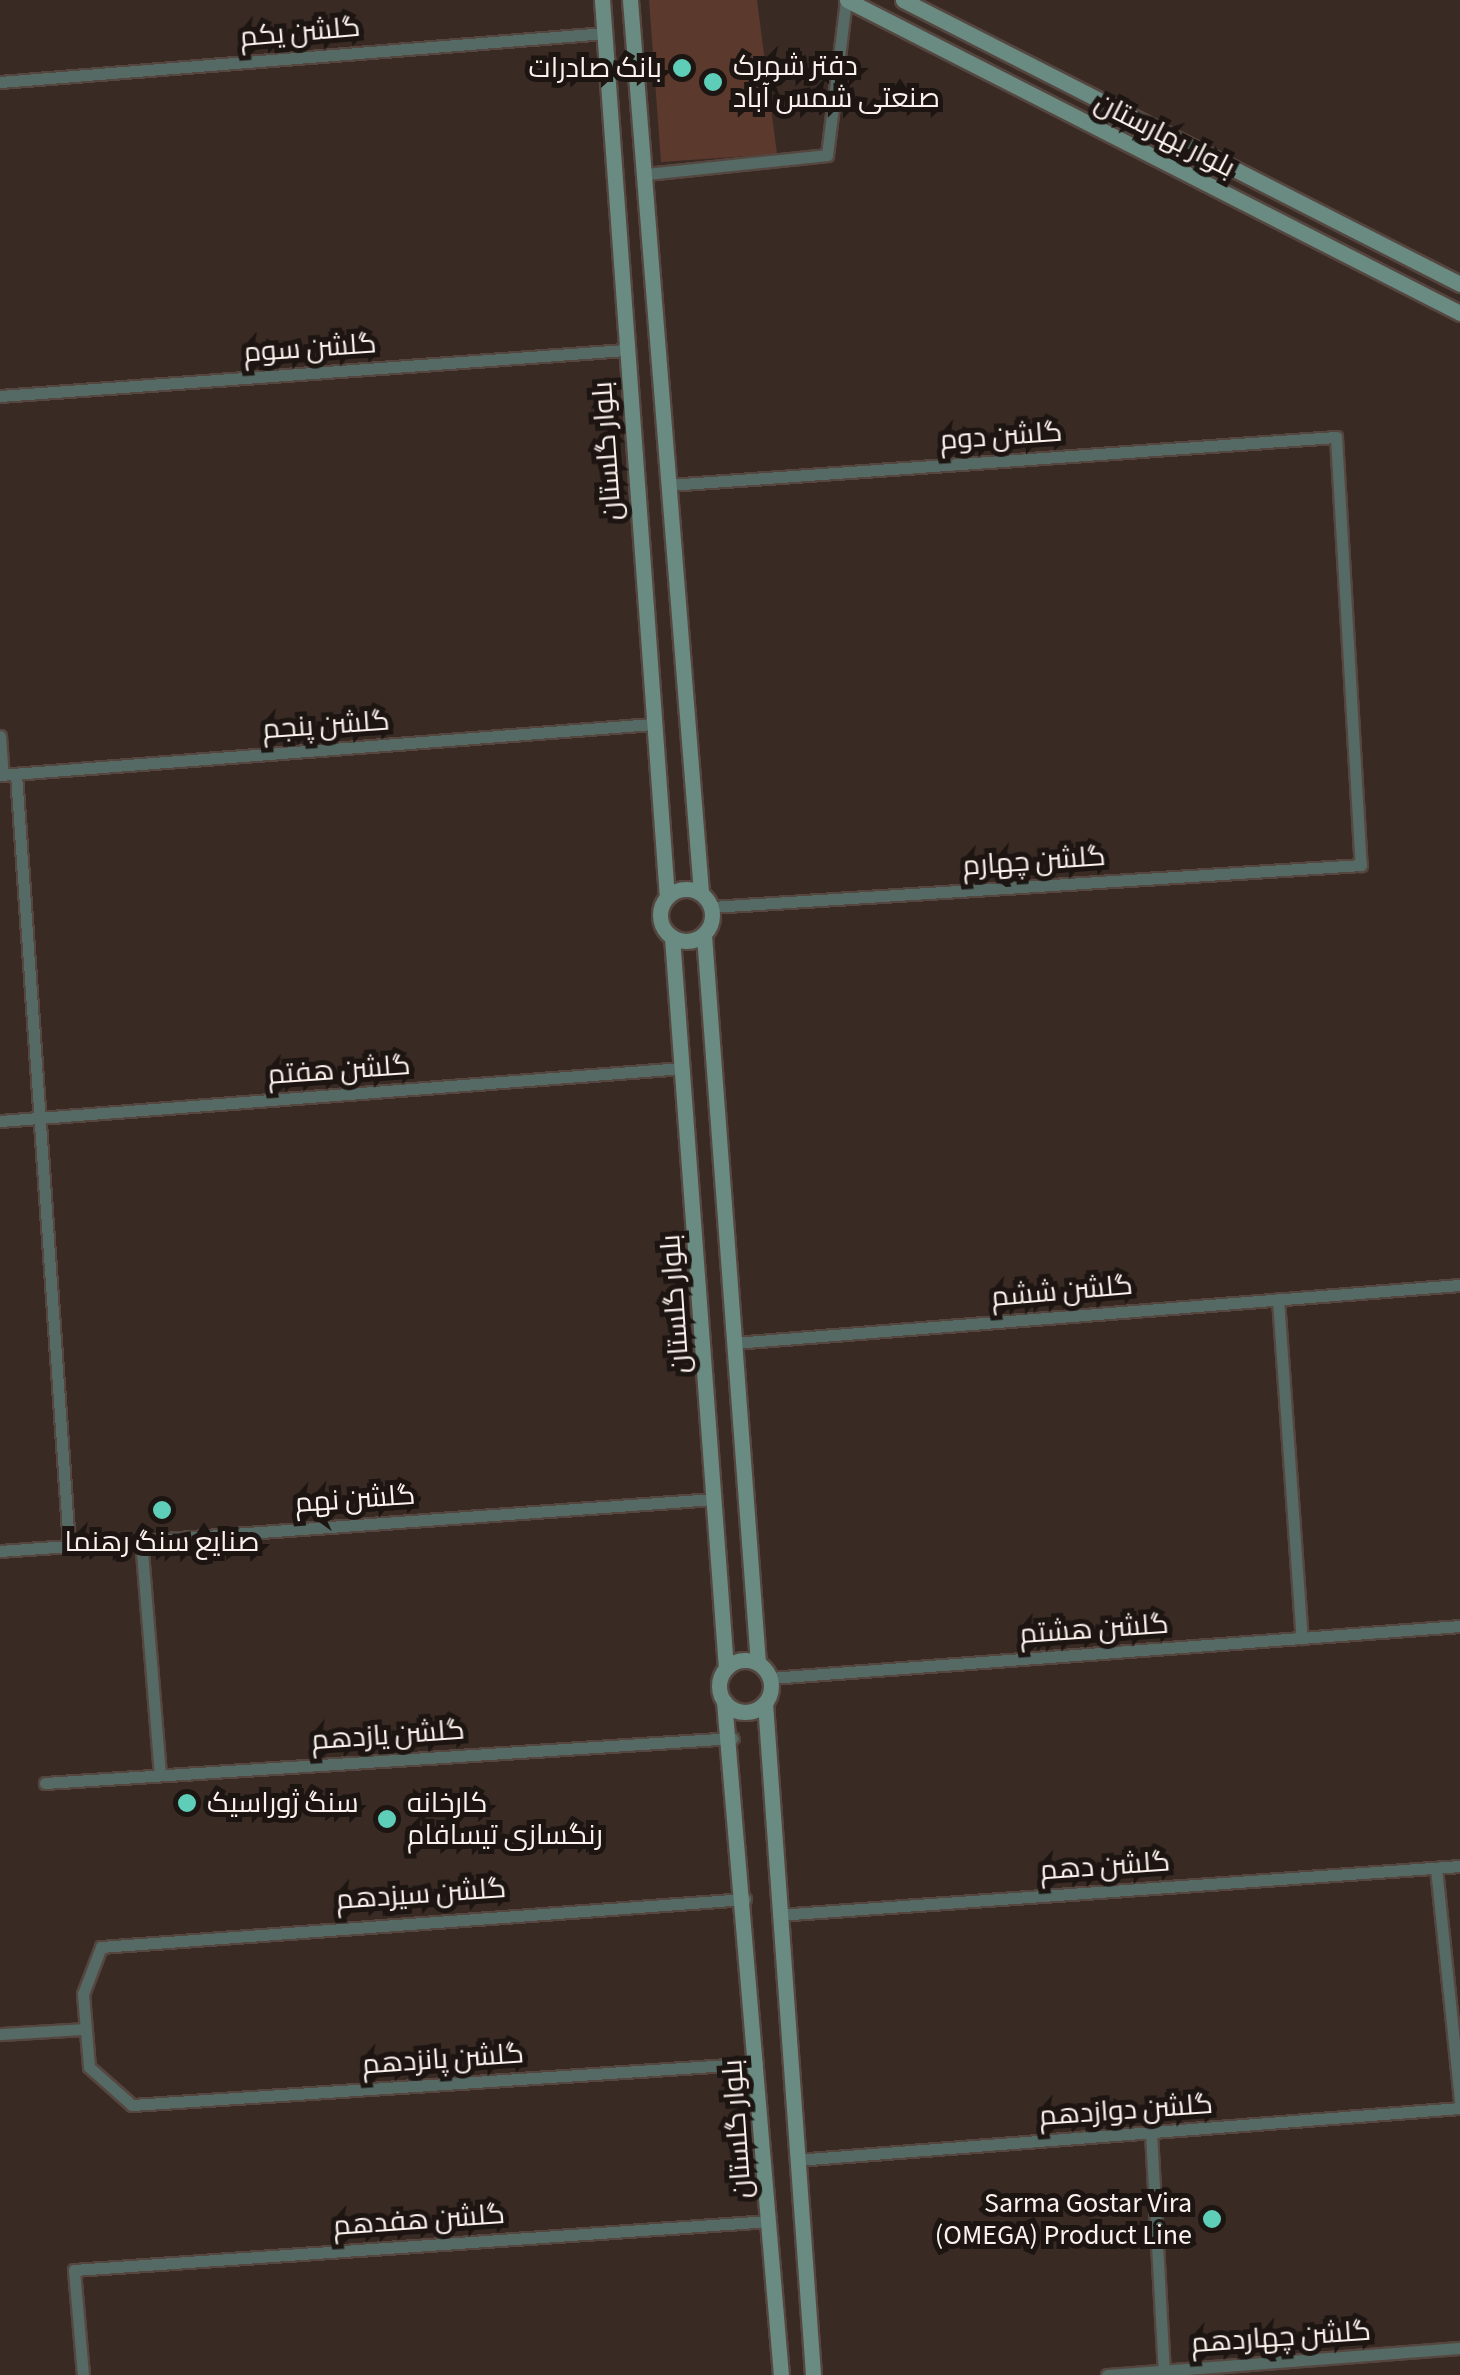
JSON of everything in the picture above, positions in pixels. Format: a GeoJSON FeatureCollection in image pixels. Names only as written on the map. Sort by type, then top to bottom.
{"type":"FeatureCollection","features":[{"type":"Feature","properties":{"kind":"street","name":"بلوار گلستان"},"geometry":{"type":"LineString","coordinates":[[602,0],[624,350],[667,897]]}},
{"type":"Feature","properties":{"kind":"street"},"geometry":{"type":"LineString","coordinates":[[630,0],[701,893],[712,907],[704,935],[672,937],[660,914],[667,897],[701,893]]}},
{"type":"Feature","properties":{"kind":"street"},"geometry":{"type":"LineString","coordinates":[[646,174],[827,156],[846,0]]}},
{"type":"Feature","properties":{"kind":"street","name":"بلوار بهارستان"},"geometry":{"type":"LineString","coordinates":[[846,0],[1460,314]]}},
{"type":"Feature","properties":{"kind":"street","name":"بلوار بهارستان"},"geometry":{"type":"LineString","coordinates":[[903,0],[1460,284]]}},
{"type":"Feature","properties":{"kind":"street","name":"گلشن یکم"},"geometry":{"type":"LineString","coordinates":[[0,82],[605,33]]}},
{"type":"Feature","properties":{"kind":"street","name":"گلشن سوم"},"geometry":{"type":"LineString","coordinates":[[0,396],[624,350]]}},
{"type":"Feature","properties":{"kind":"street","name":"گلشن دوم"},"geometry":{"type":"LineString","coordinates":[[669,485],[1336,437],[1361,865]]}},
{"type":"Feature","properties":{"kind":"street","name":"گلشن پنجم"},"geometry":{"type":"LineString","coordinates":[[6,775],[652,724]]}},
{"type":"Feature","properties":{"kind":"street"},"geometry":{"type":"LineString","coordinates":[[0,736],[41,1118],[69,1545]]}},
{"type":"Feature","properties":{"kind":"street","name":"گلشن چهارم"},"geometry":{"type":"LineString","coordinates":[[712,907],[1361,865]]}},
{"type":"Feature","properties":{"kind":"street","name":"بلوار گلستان"},"geometry":{"type":"LineString","coordinates":[[704,935],[758,1662]]}},
{"type":"Feature","properties":{"kind":"street","name":"بلوار گلستان"},"geometry":{"type":"LineString","coordinates":[[672,937],[726,1668]]}},
{"type":"Feature","properties":{"kind":"street","name":"گلشن هفتم"},"geometry":{"type":"LineString","coordinates":[[0,1121],[683,1068]]}},
{"type":"Feature","properties":{"kind":"street","name":"گلشن ششم"},"geometry":{"type":"LineString","coordinates":[[734,1343],[1460,1285]]}},
{"type":"Feature","properties":{"kind":"street"},"geometry":{"type":"LineString","coordinates":[[1278,1299],[1302,1638]]}},
{"type":"Feature","properties":{"kind":"street","name":"گلشن نهم"},"geometry":{"type":"LineString","coordinates":[[0,1551],[714,1499]]}},
{"type":"Feature","properties":{"kind":"street"},"geometry":{"type":"LineString","coordinates":[[141,1540],[160,1774]]}},
{"type":"Feature","properties":{"kind":"street","name":"گلشن هشتم"},"geometry":{"type":"LineString","coordinates":[[770,1678],[1460,1626]]}},
{"type":"Feature","properties":{"kind":"street"},"geometry":{"type":"LineString","coordinates":[[758,1662],[770,1678],[765,1703],[745,1712],[724,1702],[726,1668],[758,1662]]}},
{"type":"Feature","properties":{"kind":"street","name":"بلوار گلستان"},"geometry":{"type":"LineString","coordinates":[[724,1702],[733,1738],[781,2375]]}},
{"type":"Feature","properties":{"kind":"street","name":"بلوار گلستان"},"geometry":{"type":"LineString","coordinates":[[765,1703],[813,2375]]}},
{"type":"Feature","properties":{"kind":"street","name":"گلشن یازدهم"},"geometry":{"type":"LineString","coordinates":[[45,1782],[733,1738]]}},
{"type":"Feature","properties":{"kind":"street","name":"گلشن دهم"},"geometry":{"type":"LineString","coordinates":[[778,1914],[1460,1866]]}},
{"type":"Feature","properties":{"kind":"street"},"geometry":{"type":"LineString","coordinates":[[1436,1868],[1460,2105]]}},
{"type":"Feature","properties":{"kind":"street","name":"گلشن سیزدهم"},"geometry":{"type":"LineString","coordinates":[[86,2029],[83,1994],[101,1947],[746,1899]]}},
{"type":"Feature","properties":{"kind":"street"},"geometry":{"type":"LineString","coordinates":[[0,2034],[86,2029]]}},
{"type":"Feature","properties":{"kind":"street","name":"گلشن پانزدهم"},"geometry":{"type":"LineString","coordinates":[[86,2029],[88,2067],[132,2105],[757,2062]]}},
{"type":"Feature","properties":{"kind":"street","name":"گلشن دوازدهم"},"geometry":{"type":"LineString","coordinates":[[796,2160],[1460,2105]]}},
{"type":"Feature","properties":{"kind":"street"},"geometry":{"type":"LineString","coordinates":[[1151,2133],[1164,2371]]}},
{"type":"Feature","properties":{"kind":"street","name":"گلشن هفدهم"},"geometry":{"type":"LineString","coordinates":[[84,2375],[74,2270],[768,2221]]}},
{"type":"Feature","properties":{"kind":"street","name":"گلشن چهاردهم"},"geometry":{"type":"LineString","coordinates":[[1107,2375],[1460,2348]]}},
{"type":"Feature","properties":{"kind":"shaded area"},"geometry":{"type":"Polygon","coordinates":[[[649,0],[757,0],[777,154],[661,162],[649,0]]]}},
{"type":"Feature","properties":{"kind":"place","name":"بانک صادرات"},"geometry":{"type":"Point","coordinates":[682,68]}},
{"type":"Feature","properties":{"kind":"place","name":"دفتر شهرک صنعتی شمس آباد"},"geometry":{"type":"Point","coordinates":[713,82]}},
{"type":"Feature","properties":{"kind":"place","name":"صنایع سنگ رهنما"},"geometry":{"type":"Point","coordinates":[162,1510]}},
{"type":"Feature","properties":{"kind":"place","name":"سنگ ژوراسیک"},"geometry":{"type":"Point","coordinates":[187,1803]}},
{"type":"Feature","properties":{"kind":"place","name":"کارخانه رنگسازی تیسافام"},"geometry":{"type":"Point","coordinates":[387,1819]}},
{"type":"Feature","properties":{"kind":"place","name":"Sarma Gostar Vira (OMEGA) Product Line"},"geometry":{"type":"Point","coordinates":[1212,2219]}}]}
